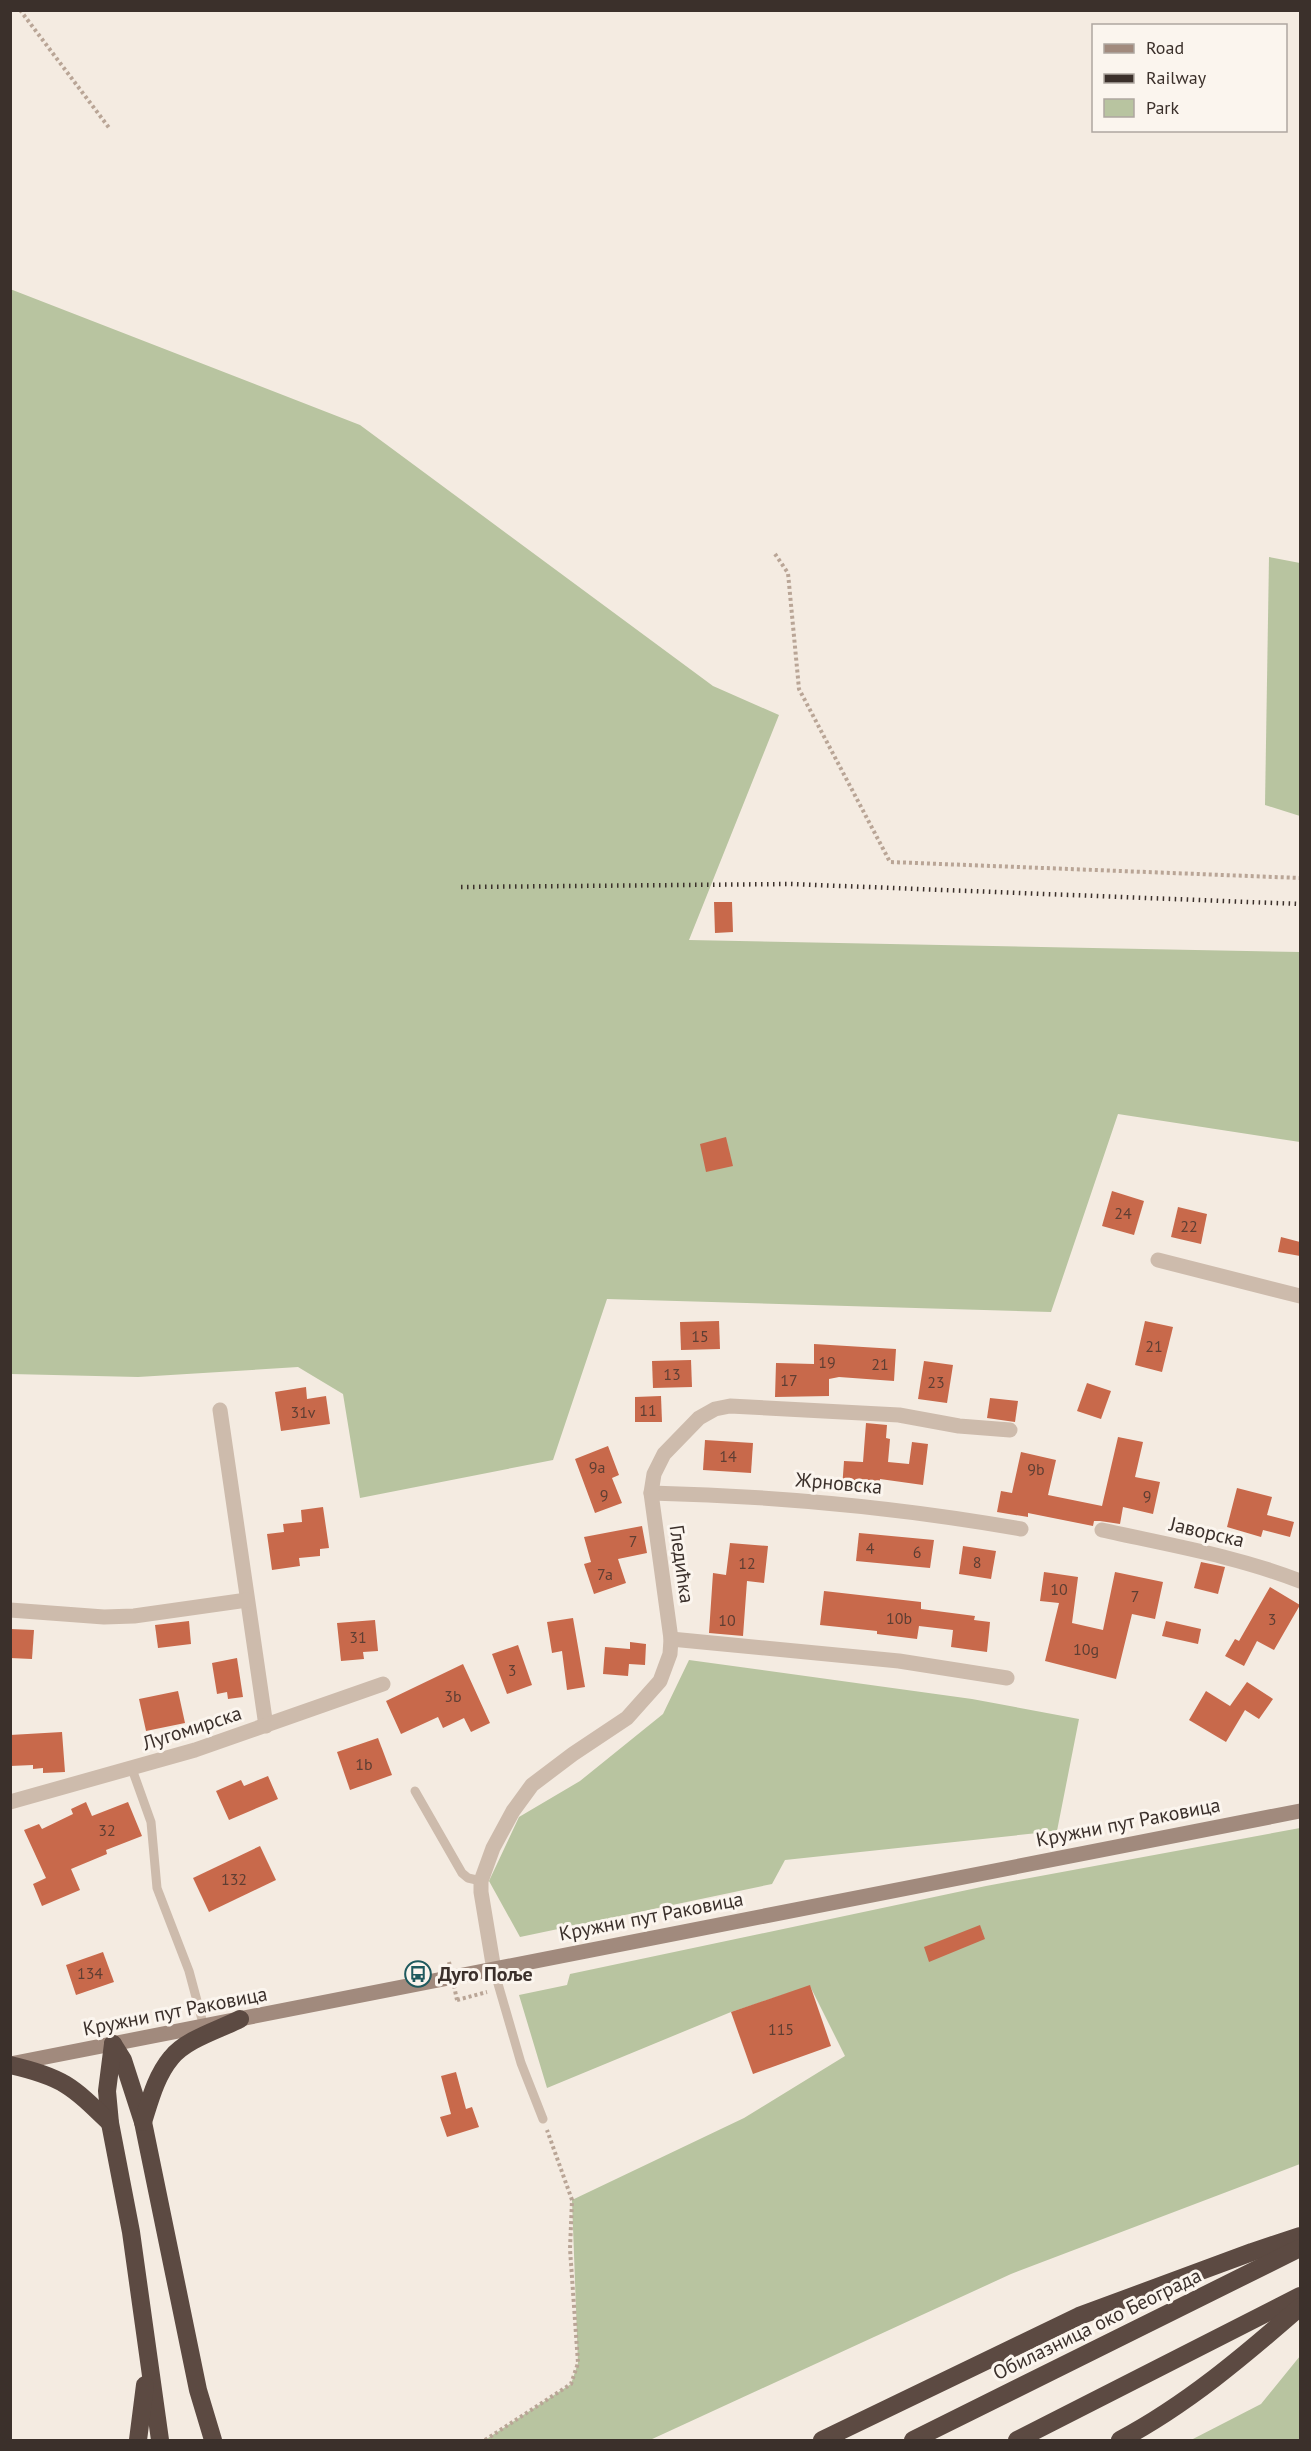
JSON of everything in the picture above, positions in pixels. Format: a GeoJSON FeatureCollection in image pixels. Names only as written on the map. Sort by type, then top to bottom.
{"type":"FeatureCollection","features":[{"type":"Feature","properties":{"kind":"highway"},"geometry":{"type":"LineString","coordinates":[[143,2122],[154,2087],[171,2057],[240,2019]]}},
{"type":"Feature","properties":{"kind":"highway"},"geometry":{"type":"LineString","coordinates":[[113,2044],[123,2060],[143,2122],[198,2390],[213,2440]]}},
{"type":"Feature","properties":{"kind":"highway"},"geometry":{"type":"LineString","coordinates":[[113,2044],[107,2091],[110,2123],[131,2232],[147,2365],[160,2440]]}},
{"type":"Feature","properties":{"kind":"highway"},"geometry":{"type":"LineString","coordinates":[[10,2064],[47,2073],[62,2081],[77,2091],[110,2123]]}},
{"type":"Feature","properties":{"kind":"highway"},"geometry":{"type":"LineString","coordinates":[[822,2440],[1079,2316],[1300,2236]]}},
{"type":"Feature","properties":{"kind":"highway","name":"Обилазница око Београда"},"geometry":{"type":"LineString","coordinates":[[913,2440],[1300,2248]]}},
{"type":"Feature","properties":{"kind":"highway"},"geometry":{"type":"LineString","coordinates":[[1017,2440],[1300,2296]]}},
{"type":"Feature","properties":{"kind":"highway"},"geometry":{"type":"LineString","coordinates":[[1120,2440],[1143,2428],[1236,2363],[1300,2307]]}},
{"type":"Feature","properties":{"kind":"highway"},"geometry":{"type":"LineString","coordinates":[[138,2440],[147,2365]]}},
{"type":"Feature","properties":{"kind":"main road","name":"Кружни пут Раковица"},"geometry":{"type":"LineString","coordinates":[[10,2064],[1300,1810]]}},
{"type":"Feature","properties":{"kind":"street"},"geometry":{"type":"LineString","coordinates":[[1158,1260],[1300,1296]]}},
{"type":"Feature","properties":{"kind":"street","name":"Гледићка"},"geometry":{"type":"LineString","coordinates":[[481,1881],[502,1831],[522,1797],[537,1780],[627,1718],[649,1696],[666,1670],[671,1639],[651,1493],[654,1474],[664,1454],[699,1418],[723,1407],[899,1415],[959,1426],[1010,1430]]}},
{"type":"Feature","properties":{"kind":"street"},"geometry":{"type":"LineString","coordinates":[[220,1410],[267,1726]]}},
{"type":"Feature","properties":{"kind":"street","name":"Жрновска"},"geometry":{"type":"LineString","coordinates":[[651,1493],[855,1504],[925,1512],[1021,1529]]}},
{"type":"Feature","properties":{"kind":"street","name":"Јаворска"},"geometry":{"type":"LineString","coordinates":[[1102,1530],[1262,1566],[1300,1581]]}},
{"type":"Feature","properties":{"kind":"street"},"geometry":{"type":"LineString","coordinates":[[10,1610],[124,1617],[247,1600]]}},
{"type":"Feature","properties":{"kind":"street"},"geometry":{"type":"LineString","coordinates":[[671,1639],[899,1661],[1007,1678]]}},
{"type":"Feature","properties":{"kind":"street","name":"Лугомирска"},"geometry":{"type":"LineString","coordinates":[[10,1802],[132,1769],[267,1726],[383,1684]]}},
{"type":"Feature","properties":{"kind":"street"},"geometry":{"type":"LineString","coordinates":[[481,1881],[494,1970]]}},
{"type":"Feature","properties":{"kind":"lane"},"geometry":{"type":"LineString","coordinates":[[132,1769],[151,1822],[157,1888],[189,1971],[204,2027]]}},
{"type":"Feature","properties":{"kind":"lane"},"geometry":{"type":"LineString","coordinates":[[415,1791],[462,1873],[468,1878],[481,1881]]}},
{"type":"Feature","properties":{"kind":"lane"},"geometry":{"type":"LineString","coordinates":[[494,1970],[521,2063],[543,2119]]}},
{"type":"Feature","properties":{"kind":"path"},"geometry":{"type":"LineString","coordinates":[[20,10],[110,129]]}},
{"type":"Feature","properties":{"kind":"path"},"geometry":{"type":"LineString","coordinates":[[775,554],[788,573],[799,689],[890,862],[1300,878]]}},
{"type":"Feature","properties":{"kind":"path"},"geometry":{"type":"LineString","coordinates":[[449,1962],[457,2000],[499,1989]]}},
{"type":"Feature","properties":{"kind":"path"},"geometry":{"type":"LineString","coordinates":[[485,2440],[571,2384],[578,2363],[570,2249],[572,2200],[543,2119]]}},
{"type":"Feature","properties":{"kind":"green space"},"geometry":{"type":"Polygon","coordinates":[[[10,289],[360,425],[713,686],[779,715],[689,940],[1300,952],[1300,1142],[1118,1114],[1051,1312],[607,1299],[553,1460],[360,1498],[343,1394],[298,1367],[138,1377],[11,1374],[10,289]]]}},
{"type":"Feature","properties":{"kind":"green space"},"geometry":{"type":"Polygon","coordinates":[[[1269,557],[1300,563],[1300,816],[1265,805],[1269,557]]]}},
{"type":"Feature","properties":{"kind":"green space"},"geometry":{"type":"Polygon","coordinates":[[[689,1660],[972,1699],[1079,1719],[1057,1831],[785,1860],[772,1884],[520,1937],[489,1881],[519,1817],[580,1781],[663,1714],[689,1660]]]}},
{"type":"Feature","properties":{"kind":"green space"},"geometry":{"type":"Polygon","coordinates":[[[1300,1828],[1300,2164],[1011,2274],[650,2440],[485,2440],[571,2384],[578,2363],[572,2200],[744,2118],[845,2056],[810,1986],[731,2012],[547,2088],[519,1995],[567,1985],[570,1974],[986,1886],[1300,1828]]]}},
{"type":"Feature","properties":{"kind":"green space"},"geometry":{"type":"Polygon","coordinates":[[[1300,2356],[1300,2440],[1191,2440],[1261,2404],[1300,2356]]]}},
{"type":"Feature","properties":{"kind":"building"},"geometry":{"type":"Polygon","coordinates":[[[714,902],[732,902],[733,932],[715,933],[714,902]]]}},
{"type":"Feature","properties":{"kind":"building"},"geometry":{"type":"Polygon","coordinates":[[[726,1137],[733,1166],[706,1172],[700,1144],[726,1137]]]}},
{"type":"Feature","properties":{"kind":"building"},"geometry":{"type":"Polygon","coordinates":[[[1112,1191],[1144,1201],[1134,1235],[1102,1226],[1112,1191]]]}},
{"type":"Feature","properties":{"kind":"building"},"geometry":{"type":"Polygon","coordinates":[[[1178,1207],[1207,1214],[1201,1244],[1171,1237],[1178,1207]]]}},
{"type":"Feature","properties":{"kind":"building"},"geometry":{"type":"Polygon","coordinates":[[[1281,1237],[1300,1242],[1300,1256],[1278,1252],[1281,1237]]]}},
{"type":"Feature","properties":{"kind":"building"},"geometry":{"type":"Polygon","coordinates":[[[719,1321],[720,1349],[681,1350],[680,1322],[719,1321]]]}},
{"type":"Feature","properties":{"kind":"building"},"geometry":{"type":"Polygon","coordinates":[[[1145,1321],[1173,1327],[1162,1372],[1135,1365],[1145,1321]]]}},
{"type":"Feature","properties":{"kind":"building"},"geometry":{"type":"Polygon","coordinates":[[[814,1344],[896,1349],[894,1381],[839,1377],[829,1379],[829,1396],[775,1397],[776,1363],[814,1364],[814,1344]]]}},
{"type":"Feature","properties":{"kind":"building"},"geometry":{"type":"Polygon","coordinates":[[[691,1360],[692,1387],[653,1388],[652,1361],[691,1360]]]}},
{"type":"Feature","properties":{"kind":"building"},"geometry":{"type":"Polygon","coordinates":[[[924,1361],[953,1365],[947,1403],[918,1399],[924,1361]]]}},
{"type":"Feature","properties":{"kind":"building"},"geometry":{"type":"Polygon","coordinates":[[[1087,1383],[1111,1391],[1101,1419],[1077,1411],[1087,1383]]]}},
{"type":"Feature","properties":{"kind":"building"},"geometry":{"type":"Polygon","coordinates":[[[306,1387],[307,1399],[326,1396],[330,1424],[281,1431],[275,1392],[306,1387]]]}},
{"type":"Feature","properties":{"kind":"building"},"geometry":{"type":"Polygon","coordinates":[[[661,1396],[662,1422],[635,1422],[635,1397],[661,1396]]]}},
{"type":"Feature","properties":{"kind":"building"},"geometry":{"type":"Polygon","coordinates":[[[990,1398],[1018,1401],[1015,1422],[987,1418],[990,1398]]]}},
{"type":"Feature","properties":{"kind":"building"},"geometry":{"type":"Polygon","coordinates":[[[866,1423],[887,1425],[886,1438],[890,1439],[888,1462],[909,1464],[912,1442],[928,1444],[923,1485],[880,1479],[879,1492],[842,1489],[844,1461],[863,1462],[866,1423]]]}},
{"type":"Feature","properties":{"kind":"building"},"geometry":{"type":"Polygon","coordinates":[[[1118,1437],[1143,1442],[1135,1477],[1160,1482],[1153,1514],[1123,1507],[1120,1524],[1094,1521],[1093,1526],[1028,1513],[1028,1517],[997,1512],[1001,1491],[1012,1493],[1021,1452],[1056,1460],[1048,1495],[1102,1506],[1118,1437]]]}},
{"type":"Feature","properties":{"kind":"building"},"geometry":{"type":"Polygon","coordinates":[[[705,1440],[753,1443],[751,1473],[703,1470],[705,1440]]]}},
{"type":"Feature","properties":{"kind":"building"},"geometry":{"type":"Polygon","coordinates":[[[608,1446],[619,1475],[612,1478],[622,1503],[595,1513],[575,1459],[608,1446]]]}},
{"type":"Feature","properties":{"kind":"building"},"geometry":{"type":"Polygon","coordinates":[[[1237,1488],[1272,1497],[1267,1515],[1294,1522],[1290,1537],[1263,1530],[1261,1537],[1227,1527],[1237,1488]]]}},
{"type":"Feature","properties":{"kind":"building"},"geometry":{"type":"Polygon","coordinates":[[[323,1507],[329,1548],[320,1549],[320,1556],[299,1558],[300,1566],[272,1570],[267,1534],[284,1532],[283,1524],[302,1522],[301,1510],[323,1507]]]}},
{"type":"Feature","properties":{"kind":"building"},"geometry":{"type":"Polygon","coordinates":[[[642,1526],[647,1553],[618,1559],[626,1583],[594,1594],[584,1564],[591,1562],[584,1537],[642,1526]]]}},
{"type":"Feature","properties":{"kind":"building"},"geometry":{"type":"Polygon","coordinates":[[[859,1533],[934,1540],[930,1568],[856,1561],[859,1533]]]}},
{"type":"Feature","properties":{"kind":"building"},"geometry":{"type":"Polygon","coordinates":[[[730,1543],[768,1546],[764,1583],[747,1581],[743,1636],[709,1633],[713,1573],[726,1575],[730,1543]]]}},
{"type":"Feature","properties":{"kind":"building"},"geometry":{"type":"Polygon","coordinates":[[[963,1546],[996,1551],[991,1579],[959,1574],[963,1546]]]}},
{"type":"Feature","properties":{"kind":"building"},"geometry":{"type":"Polygon","coordinates":[[[1201,1562],[1225,1567],[1218,1594],[1194,1588],[1201,1562]]]}},
{"type":"Feature","properties":{"kind":"building"},"geometry":{"type":"Polygon","coordinates":[[[1044,1572],[1078,1577],[1072,1623],[1103,1630],[1115,1572],[1163,1582],[1155,1619],[1132,1614],[1116,1679],[1045,1661],[1059,1603],[1040,1601],[1044,1572]]]}},
{"type":"Feature","properties":{"kind":"building"},"geometry":{"type":"Polygon","coordinates":[[[1270,1587],[1300,1605],[1274,1650],[1257,1641],[1244,1666],[1225,1656],[1235,1639],[1239,1641],[1270,1587]]]}},
{"type":"Feature","properties":{"kind":"building"},"geometry":{"type":"Polygon","coordinates":[[[824,1591],[921,1602],[921,1609],[975,1616],[974,1620],[990,1622],[987,1652],[951,1647],[953,1630],[919,1626],[917,1639],[877,1634],[877,1631],[820,1625],[824,1591]]]}},
{"type":"Feature","properties":{"kind":"building"},"geometry":{"type":"Polygon","coordinates":[[[573,1618],[585,1687],[567,1690],[562,1651],[552,1653],[547,1622],[573,1618]]]}},
{"type":"Feature","properties":{"kind":"building"},"geometry":{"type":"Polygon","coordinates":[[[375,1620],[378,1651],[363,1652],[364,1659],[341,1661],[337,1623],[375,1620]]]}},
{"type":"Feature","properties":{"kind":"building"},"geometry":{"type":"Polygon","coordinates":[[[189,1621],[191,1644],[158,1648],[155,1625],[189,1621]]]}},
{"type":"Feature","properties":{"kind":"building"},"geometry":{"type":"Polygon","coordinates":[[[1166,1621],[1201,1629],[1198,1644],[1162,1636],[1166,1621]]]}},
{"type":"Feature","properties":{"kind":"building"},"geometry":{"type":"Polygon","coordinates":[[[10,1629],[34,1630],[32,1659],[10,1658],[10,1629]]]}},
{"type":"Feature","properties":{"kind":"building"},"geometry":{"type":"Polygon","coordinates":[[[630,1642],[646,1644],[645,1665],[629,1664],[628,1676],[603,1674],[605,1647],[630,1649],[630,1642]]]}},
{"type":"Feature","properties":{"kind":"building"},"geometry":{"type":"Polygon","coordinates":[[[518,1645],[532,1685],[507,1694],[492,1654],[518,1645]]]}},
{"type":"Feature","properties":{"kind":"building"},"geometry":{"type":"Polygon","coordinates":[[[237,1658],[243,1697],[228,1699],[227,1692],[217,1694],[212,1663],[237,1658]]]}},
{"type":"Feature","properties":{"kind":"building"},"geometry":{"type":"Polygon","coordinates":[[[463,1664],[490,1723],[471,1732],[464,1718],[443,1728],[438,1717],[401,1734],[386,1701],[463,1664]]]}},
{"type":"Feature","properties":{"kind":"building"},"geometry":{"type":"Polygon","coordinates":[[[1247,1682],[1273,1699],[1259,1719],[1245,1710],[1226,1742],[1189,1720],[1206,1691],[1230,1706],[1247,1682]]]}},
{"type":"Feature","properties":{"kind":"building"},"geometry":{"type":"Polygon","coordinates":[[[178,1691],[185,1723],[146,1731],[139,1699],[178,1691]]]}},
{"type":"Feature","properties":{"kind":"building"},"geometry":{"type":"Polygon","coordinates":[[[62,1732],[65,1772],[43,1773],[43,1768],[33,1769],[33,1765],[10,1766],[10,1735],[62,1732]]]}},
{"type":"Feature","properties":{"kind":"building"},"geometry":{"type":"Polygon","coordinates":[[[378,1738],[392,1775],[350,1790],[337,1752],[378,1738]]]}},
{"type":"Feature","properties":{"kind":"building"},"geometry":{"type":"Polygon","coordinates":[[[268,1776],[278,1799],[229,1820],[216,1791],[241,1780],[244,1786],[268,1776]]]}},
{"type":"Feature","properties":{"kind":"building"},"geometry":{"type":"Polygon","coordinates":[[[86,1802],[92,1816],[128,1802],[142,1836],[106,1850],[107,1854],[71,1869],[80,1890],[42,1906],[33,1884],[46,1878],[24,1830],[39,1824],[42,1829],[73,1814],[71,1809],[86,1802]]]}},
{"type":"Feature","properties":{"kind":"building"},"geometry":{"type":"Polygon","coordinates":[[[260,1846],[276,1880],[209,1912],[193,1878],[260,1846]]]}},
{"type":"Feature","properties":{"kind":"building"},"geometry":{"type":"Polygon","coordinates":[[[980,1925],[985,1939],[929,1962],[924,1947],[980,1925]]]}},
{"type":"Feature","properties":{"kind":"building"},"geometry":{"type":"Polygon","coordinates":[[[103,1952],[114,1982],[76,1995],[66,1965],[103,1952]]]}},
{"type":"Feature","properties":{"kind":"building"},"geometry":{"type":"Polygon","coordinates":[[[810,1985],[831,2046],[753,2074],[731,2012],[810,1985]]]}},
{"type":"Feature","properties":{"kind":"building"},"geometry":{"type":"Polygon","coordinates":[[[456,2072],[466,2109],[472,2107],[479,2127],[447,2137],[440,2117],[451,2114],[441,2076],[456,2072]]]}},
{"type":"Feature","properties":{"kind":"railway"},"geometry":{"type":"LineString","coordinates":[[461,887],[791,884],[1300,904]]}},
{"type":"Feature","properties":{"kind":"place","name":"Дуго Поље"},"geometry":{"type":"Point","coordinates":[418,1974]}}]}
